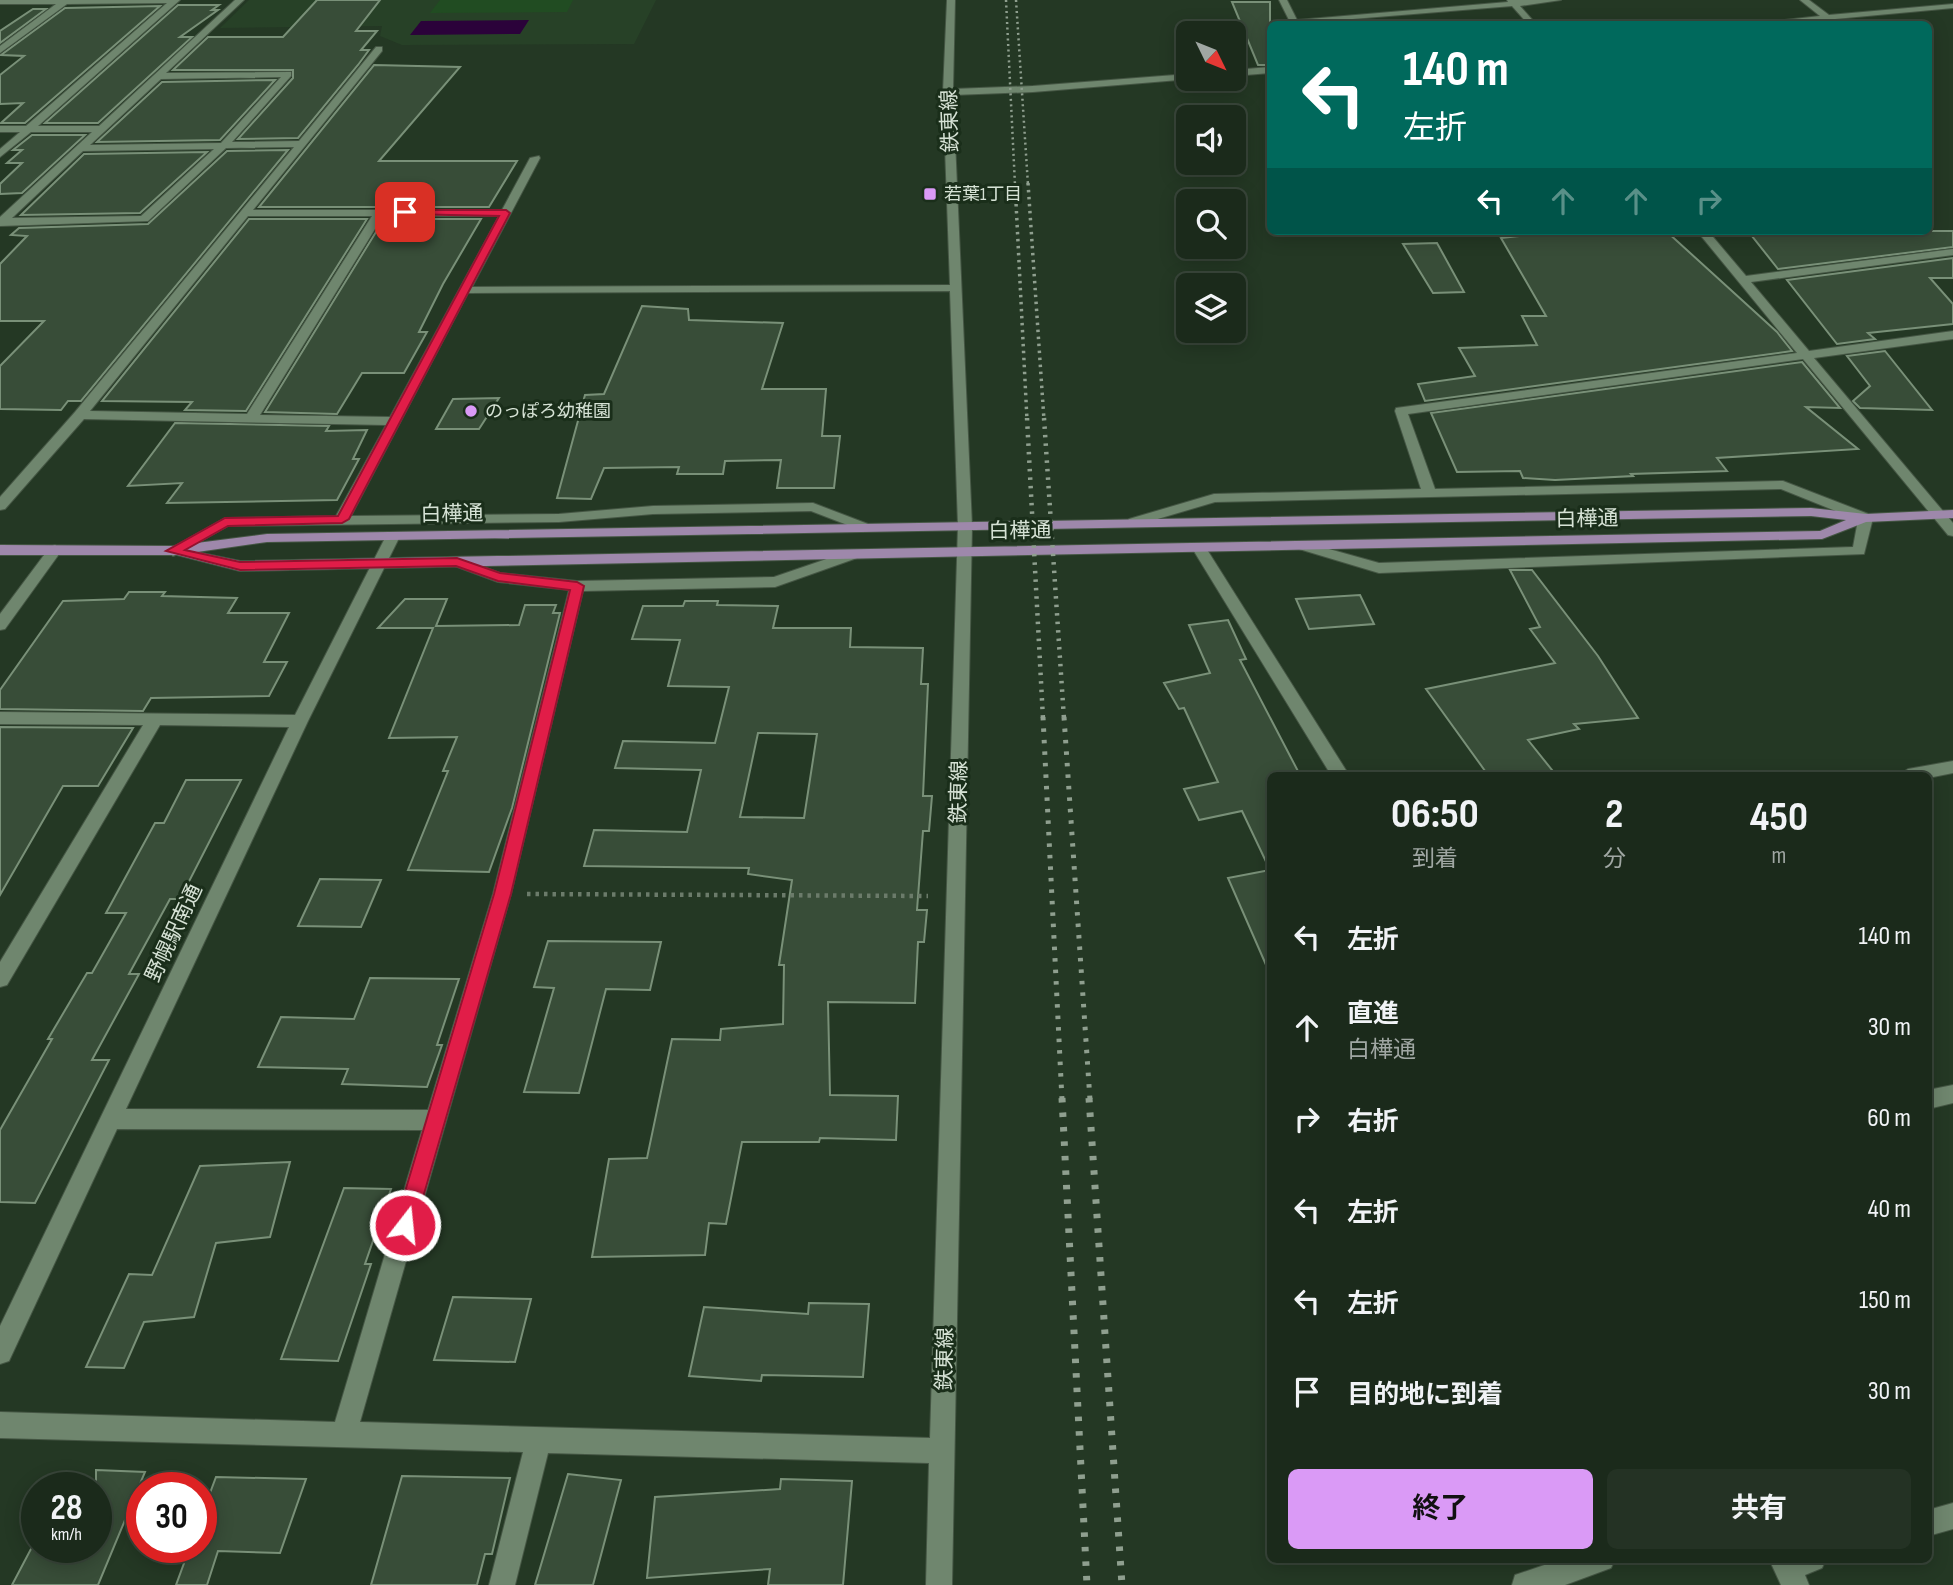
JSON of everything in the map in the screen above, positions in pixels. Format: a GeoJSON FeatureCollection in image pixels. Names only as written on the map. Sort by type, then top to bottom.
{"type":"FeatureCollection","features":[{"type":"Feature","properties":{"kind":"main road","name":"白樺通"},"geometry":{"type":"LineString","coordinates":[[0,550],[173,551],[267,538],[1134,522],[1811,512],[1866,518],[1947,515]]}},
{"type":"Feature","properties":{"kind":"main road","name":"白樺通"},"geometry":{"type":"LineString","coordinates":[[173,551],[240,566],[965,553],[1822,535],[1866,518]]}},
{"type":"Feature","properties":{"kind":"street"},"geometry":{"type":"LineString","coordinates":[[1,222],[240,0]]}},
{"type":"Feature","properties":{"kind":"street","name":"鉄東線"},"geometry":{"type":"LineString","coordinates":[[939,1585],[965,553],[948,92],[951,0]]}},
{"type":"Feature","properties":{"kind":"street"},"geometry":{"type":"LineString","coordinates":[[1283,0],[1293,21]]}},
{"type":"Feature","properties":{"kind":"street"},"geometry":{"type":"LineString","coordinates":[[1394,0],[1403,14]]}},
{"type":"Feature","properties":{"kind":"street"},"geometry":{"type":"LineString","coordinates":[[1327,21],[1557,0]]}},
{"type":"Feature","properties":{"kind":"street"},"geometry":{"type":"LineString","coordinates":[[1804,0],[1832,21]]}},
{"type":"Feature","properties":{"kind":"street"},"geometry":{"type":"LineString","coordinates":[[0,50],[66,1]]}},
{"type":"Feature","properties":{"kind":"street"},"geometry":{"type":"LineString","coordinates":[[0,2],[175,1]]}},
{"type":"Feature","properties":{"kind":"street"},"geometry":{"type":"LineString","coordinates":[[0,154],[175,1]]}},
{"type":"Feature","properties":{"kind":"street"},"geometry":{"type":"LineString","coordinates":[[1513,2],[1529,21]]}},
{"type":"Feature","properties":{"kind":"street"},"geometry":{"type":"LineString","coordinates":[[1790,21],[1953,6]]}},
{"type":"Feature","properties":{"kind":"street"},"geometry":{"type":"LineString","coordinates":[[0,506],[80,415],[379,49]]}},
{"type":"Feature","properties":{"kind":"street"},"geometry":{"type":"LineString","coordinates":[[1246,72],[1267,71]]}},
{"type":"Feature","properties":{"kind":"street"},"geometry":{"type":"LineString","coordinates":[[1,222],[144,219],[226,143],[288,74],[159,76]]}},
{"type":"Feature","properties":{"kind":"street"},"geometry":{"type":"LineString","coordinates":[[948,92],[1033,89],[1176,78]]}},
{"type":"Feature","properties":{"kind":"street"},"geometry":{"type":"LineString","coordinates":[[0,129],[103,129]]}},
{"type":"Feature","properties":{"kind":"street"},"geometry":{"type":"LineString","coordinates":[[83,148],[226,143],[300,144]]}},
{"type":"Feature","properties":{"kind":"street"},"geometry":{"type":"LineString","coordinates":[[342,519],[535,158]]}},
{"type":"Feature","properties":{"kind":"street"},"geometry":{"type":"LineString","coordinates":[[251,419],[380,212]]}},
{"type":"Feature","properties":{"kind":"street"},"geometry":{"type":"LineString","coordinates":[[244,213],[506,213]]}},
{"type":"Feature","properties":{"kind":"street"},"geometry":{"type":"LineString","coordinates":[[1705,235],[1806,355],[1947,515],[1953,532]]}},
{"type":"Feature","properties":{"kind":"street"},"geometry":{"type":"LineString","coordinates":[[1742,280],[1953,252]]}},
{"type":"Feature","properties":{"kind":"street"},"geometry":{"type":"LineString","coordinates":[[463,290],[956,288]]}},
{"type":"Feature","properties":{"kind":"street"},"geometry":{"type":"LineString","coordinates":[[1430,494],[1401,411],[1953,335]]}},
{"type":"Feature","properties":{"kind":"street"},"geometry":{"type":"LineString","coordinates":[[80,415],[395,421]]}},
{"type":"Feature","properties":{"kind":"street"},"geometry":{"type":"LineString","coordinates":[[1134,522],[1214,498],[1783,485],[1866,518],[1859,551],[1379,568],[1304,546]]}},
{"type":"Feature","properties":{"kind":"street"},"geometry":{"type":"LineString","coordinates":[[173,551],[225,522],[559,518],[653,510],[813,507],[863,527]]}},
{"type":"Feature","properties":{"kind":"street","name":"野幌駅南通"},"geometry":{"type":"LineString","coordinates":[[0,1352],[300,722],[393,536]]}},
{"type":"Feature","properties":{"kind":"street"},"geometry":{"type":"LineString","coordinates":[[1199,548],[1338,772]]}},
{"type":"Feature","properties":{"kind":"street"},"geometry":{"type":"LineString","coordinates":[[0,625],[55,550]]}},
{"type":"Feature","properties":{"kind":"street"},"geometry":{"type":"LineString","coordinates":[[457,562],[498,577],[577,586],[775,582],[852,555]]}},
{"type":"Feature","properties":{"kind":"street"},"geometry":{"type":"LineString","coordinates":[[344,1434],[502,894],[577,586]]}},
{"type":"Feature","properties":{"kind":"street"},"geometry":{"type":"LineString","coordinates":[[0,718],[300,722]]}},
{"type":"Feature","properties":{"kind":"street"},"geometry":{"type":"LineString","coordinates":[[0,979],[154,721]]}},
{"type":"Feature","properties":{"kind":"street"},"geometry":{"type":"LineString","coordinates":[[1925,772],[1953,767]]}},
{"type":"Feature","properties":{"kind":"street"},"geometry":{"type":"LineString","coordinates":[[1932,1099],[1953,1094]]}},
{"type":"Feature","properties":{"kind":"street"},"geometry":{"type":"LineString","coordinates":[[110,1119],[436,1120]]}},
{"type":"Feature","properties":{"kind":"street"},"geometry":{"type":"LineString","coordinates":[[0,1425],[943,1451]]}},
{"type":"Feature","properties":{"kind":"street"},"geometry":{"type":"LineString","coordinates":[[502,1585],[539,1439]]}},
{"type":"Feature","properties":{"kind":"street"},"geometry":{"type":"LineString","coordinates":[[1932,1522],[1953,1516]]}},
{"type":"Feature","properties":{"kind":"street"},"geometry":{"type":"LineString","coordinates":[[1525,1585],[1590,1563]]}},
{"type":"Feature","properties":{"kind":"street"},"geometry":{"type":"LineString","coordinates":[[1788,1571],[1805,1563]]}},
{"type":"Feature","properties":{"kind":"path"},"geometry":{"type":"LineString","coordinates":[[502,894],[957,896]]}},
{"type":"Feature","properties":{"kind":"shaded area"},"geometry":{"type":"Polygon","coordinates":[[[249,0],[656,0],[634,44],[402,45],[380,36],[382,26],[220,28],[249,0]]]}},
{"type":"Feature","properties":{"kind":"shaded area"},"geometry":{"type":"Polygon","coordinates":[[[440,0],[573,0],[567,12],[430,13],[440,0]]]}},
{"type":"Feature","properties":{"kind":"shaded area"},"geometry":{"type":"Polygon","coordinates":[[[529,20],[520,34],[410,35],[421,21],[529,20]]]}},
{"type":"Feature","properties":{"kind":"building"},"geometry":{"type":"Polygon","coordinates":[[[317,0],[380,0],[356,31],[377,31],[361,50],[369,50],[358,65],[298,138],[238,139],[293,78],[293,70],[173,70],[208,37],[283,37],[317,0]]]}},
{"type":"Feature","properties":{"kind":"building"},"geometry":{"type":"Polygon","coordinates":[[[1232,2],[1270,2],[1267,65],[1258,65],[1246,36],[1246,21],[1240,21],[1232,2]]]}},
{"type":"Feature","properties":{"kind":"building"},"geometry":{"type":"Polygon","coordinates":[[[178,5],[219,5],[212,10],[218,10],[180,37],[192,37],[98,123],[45,123],[178,5]]]}},
{"type":"Feature","properties":{"kind":"building"},"geometry":{"type":"Polygon","coordinates":[[[160,6],[25,123],[1,123],[23,103],[0,104],[0,75],[24,56],[1,55],[65,8],[160,6]]]}},
{"type":"Feature","properties":{"kind":"building"},"geometry":{"type":"Polygon","coordinates":[[[33,9],[46,9],[0,43],[0,31],[33,9]]]}},
{"type":"Feature","properties":{"kind":"building"},"geometry":{"type":"Polygon","coordinates":[[[374,65],[460,67],[379,161],[517,161],[489,207],[259,207],[374,65]]]}},
{"type":"Feature","properties":{"kind":"building"},"geometry":{"type":"Polygon","coordinates":[[[275,80],[220,140],[97,142],[162,82],[275,80]]]}},
{"type":"Feature","properties":{"kind":"building"},"geometry":{"type":"Polygon","coordinates":[[[32,135],[85,135],[22,193],[0,194],[0,184],[22,163],[7,163],[22,150],[13,150],[32,135]]]}},
{"type":"Feature","properties":{"kind":"building"},"geometry":{"type":"Polygon","coordinates":[[[288,150],[81,401],[68,401],[61,410],[0,409],[0,366],[44,321],[0,321],[0,264],[27,236],[11,235],[19,228],[148,224],[227,151],[288,150]]]}},
{"type":"Feature","properties":{"kind":"building"},"geometry":{"type":"Polygon","coordinates":[[[207,152],[140,213],[21,215],[84,154],[207,152]]]}},
{"type":"Feature","properties":{"kind":"building"},"geometry":{"type":"Polygon","coordinates":[[[249,219],[367,219],[246,411],[185,410],[192,402],[102,401],[249,219]]]}},
{"type":"Feature","properties":{"kind":"building"},"geometry":{"type":"Polygon","coordinates":[[[384,219],[481,219],[419,332],[427,332],[404,373],[362,373],[337,414],[265,412],[384,219]]]}},
{"type":"Feature","properties":{"kind":"building"},"geometry":{"type":"Polygon","coordinates":[[[1932,231],[1953,231],[1953,247],[1778,269],[1751,235],[1932,235],[1932,231]]]}},
{"type":"Feature","properties":{"kind":"building"},"geometry":{"type":"Polygon","coordinates":[[[1527,235],[1670,235],[1777,332],[1792,351],[1425,401],[1418,384],[1475,376],[1459,348],[1537,345],[1522,316],[1546,316],[1501,238],[1527,235]]]}},
{"type":"Feature","properties":{"kind":"building"},"geometry":{"type":"Polygon","coordinates":[[[1437,243],[1464,292],[1433,293],[1403,244],[1437,243]]]}},
{"type":"Feature","properties":{"kind":"building"},"geometry":{"type":"Polygon","coordinates":[[[1953,258],[1953,278],[1930,278],[1953,304],[1953,324],[1868,333],[1875,339],[1837,344],[1787,280],[1953,258]]]}},
{"type":"Feature","properties":{"kind":"building"},"geometry":{"type":"Polygon","coordinates":[[[642,306],[688,309],[689,320],[783,323],[762,389],[826,389],[822,436],[840,436],[834,488],[777,488],[781,460],[725,461],[723,474],[677,474],[679,467],[604,468],[591,499],[557,498],[585,395],[604,394],[642,306]]]}},
{"type":"Feature","properties":{"kind":"building"},"geometry":{"type":"Polygon","coordinates":[[[1885,351],[1932,410],[1860,408],[1853,401],[1870,386],[1847,356],[1885,351]]]}},
{"type":"Feature","properties":{"kind":"building"},"geometry":{"type":"Polygon","coordinates":[[[1802,362],[1840,408],[1806,407],[1858,449],[1717,458],[1727,471],[1555,480],[1523,478],[1520,471],[1457,472],[1431,413],[1802,362]]]}},
{"type":"Feature","properties":{"kind":"building"},"geometry":{"type":"Polygon","coordinates":[[[499,398],[479,429],[436,429],[453,399],[499,398]]]}},
{"type":"Feature","properties":{"kind":"building"},"geometry":{"type":"Polygon","coordinates":[[[175,423],[329,426],[326,431],[367,430],[353,459],[359,459],[337,500],[167,503],[182,483],[128,486],[175,423]]]}},
{"type":"Feature","properties":{"kind":"building"},"geometry":{"type":"Polygon","coordinates":[[[1510,570],[1532,570],[1598,656],[1638,718],[1574,724],[1579,729],[1528,740],[1554,772],[1486,772],[1426,689],[1555,663],[1530,629],[1540,627],[1510,570]]]}},
{"type":"Feature","properties":{"kind":"building"},"geometry":{"type":"Polygon","coordinates":[[[129,592],[165,592],[162,596],[237,598],[228,613],[289,613],[264,662],[287,662],[269,696],[151,698],[143,711],[0,709],[0,690],[63,601],[124,599],[129,592]]]}},
{"type":"Feature","properties":{"kind":"building"},"geometry":{"type":"Polygon","coordinates":[[[1360,595],[1374,624],[1309,629],[1296,599],[1360,595]]]}},
{"type":"Feature","properties":{"kind":"building"},"geometry":{"type":"Polygon","coordinates":[[[405,599],[447,599],[436,626],[519,625],[525,605],[556,605],[553,613],[560,613],[512,808],[489,872],[408,870],[448,771],[443,771],[457,737],[389,738],[433,628],[378,628],[405,599]]]}},
{"type":"Feature","properties":{"kind":"building"},"geometry":{"type":"Polygon","coordinates":[[[685,601],[718,601],[717,605],[778,606],[773,628],[851,628],[850,647],[923,648],[921,684],[928,684],[923,796],[932,796],[929,831],[923,831],[917,910],[927,910],[924,942],[918,942],[915,1003],[828,1002],[830,1095],[898,1096],[896,1140],[820,1138],[819,1142],[742,1142],[726,1224],[709,1223],[705,1255],[592,1257],[609,1159],[647,1158],[672,1039],[720,1040],[721,1029],[783,1024],[784,965],[779,965],[792,880],[748,874],[749,868],[584,866],[594,830],[687,832],[701,770],[615,768],[623,741],[715,743],[729,687],[668,686],[680,640],[632,639],[643,606],[683,606],[685,601]],[[758,733],[740,817],[804,818],[817,734],[758,733]]]}},
{"type":"Feature","properties":{"kind":"building"},"geometry":{"type":"Polygon","coordinates":[[[1228,620],[1246,659],[1240,660],[1298,772],[1267,772],[1267,864],[1242,811],[1199,820],[1184,789],[1218,782],[1184,708],[1179,709],[1164,683],[1210,673],[1189,625],[1228,620]]]}},
{"type":"Feature","properties":{"kind":"building"},"geometry":{"type":"Polygon","coordinates":[[[0,727],[133,728],[98,786],[63,786],[0,895],[0,727]]]}},
{"type":"Feature","properties":{"kind":"building"},"geometry":{"type":"Polygon","coordinates":[[[186,780],[241,780],[180,899],[170,899],[129,974],[139,974],[92,1060],[109,1060],[35,1203],[0,1202],[0,1130],[52,1039],[48,1039],[87,973],[92,973],[126,913],[106,913],[155,823],[164,823],[186,780]]]}},
{"type":"Feature","properties":{"kind":"building"},"geometry":{"type":"Polygon","coordinates":[[[1267,871],[1267,967],[1228,878],[1267,871]]]}},
{"type":"Feature","properties":{"kind":"building"},"geometry":{"type":"Polygon","coordinates":[[[320,879],[381,880],[361,927],[298,926],[320,879]]]}},
{"type":"Feature","properties":{"kind":"building"},"geometry":{"type":"Polygon","coordinates":[[[548,941],[661,942],[650,990],[606,989],[579,1093],[524,1092],[554,988],[534,987],[548,941]]]}},
{"type":"Feature","properties":{"kind":"building"},"geometry":{"type":"Polygon","coordinates":[[[370,978],[459,979],[437,1045],[442,1045],[427,1087],[342,1084],[348,1069],[258,1067],[281,1017],[354,1019],[370,978]]]}},
{"type":"Feature","properties":{"kind":"building"},"geometry":{"type":"Polygon","coordinates":[[[290,1162],[270,1237],[216,1243],[194,1317],[144,1322],[124,1368],[86,1367],[129,1274],[152,1275],[200,1166],[290,1162]]]}},
{"type":"Feature","properties":{"kind":"building"},"geometry":{"type":"Polygon","coordinates":[[[344,1188],[391,1189],[365,1264],[371,1264],[338,1361],[281,1359],[344,1188]]]}},
{"type":"Feature","properties":{"kind":"building"},"geometry":{"type":"Polygon","coordinates":[[[453,1297],[531,1299],[515,1362],[434,1360],[453,1297]]]}},
{"type":"Feature","properties":{"kind":"building"},"geometry":{"type":"Polygon","coordinates":[[[809,1303],[869,1304],[863,1377],[762,1375],[761,1381],[689,1376],[704,1307],[808,1314],[809,1303]]]}},
{"type":"Feature","properties":{"kind":"building"},"geometry":{"type":"Polygon","coordinates":[[[96,1470],[145,1472],[126,1472],[126,1518],[112,1551],[112,1472],[96,1470]]]}},
{"type":"Feature","properties":{"kind":"building"},"geometry":{"type":"Polygon","coordinates":[[[568,1474],[621,1480],[593,1585],[535,1585],[568,1474]]]}},
{"type":"Feature","properties":{"kind":"building"},"geometry":{"type":"Polygon","coordinates":[[[402,1476],[510,1478],[492,1554],[485,1554],[477,1585],[371,1585],[402,1476]]]}},
{"type":"Feature","properties":{"kind":"building"},"geometry":{"type":"Polygon","coordinates":[[[217,1477],[306,1479],[280,1553],[218,1551],[217,1554],[217,1477]]]}},
{"type":"Feature","properties":{"kind":"building"},"geometry":{"type":"Polygon","coordinates":[[[781,1479],[852,1481],[843,1585],[768,1585],[770,1569],[647,1578],[655,1497],[780,1489],[781,1479]]]}},
{"type":"Feature","properties":{"kind":"building"},"geometry":{"type":"Polygon","coordinates":[[[24,1563],[107,1563],[98,1585],[12,1585],[24,1563]]]}},
{"type":"Feature","properties":{"kind":"building"},"geometry":{"type":"Polygon","coordinates":[[[184,1563],[214,1563],[207,1585],[176,1585],[184,1563]]]}},
{"type":"Feature","properties":{"kind":"railway"},"geometry":{"type":"LineString","coordinates":[[1006,0],[1015,185]]}},
{"type":"Feature","properties":{"kind":"railway"},"geometry":{"type":"LineString","coordinates":[[1016,0],[1028,185]]}},
{"type":"Feature","properties":{"kind":"railway"},"geometry":{"type":"LineString","coordinates":[[1015,183],[1027,420]]}},
{"type":"Feature","properties":{"kind":"railway"},"geometry":{"type":"LineString","coordinates":[[1028,183],[1044,420]]}},
{"type":"Feature","properties":{"kind":"railway"},"geometry":{"type":"LineString","coordinates":[[1027,418],[1043,719]]}},
{"type":"Feature","properties":{"kind":"railway"},"geometry":{"type":"LineString","coordinates":[[1044,418],[1064,719]]}},
{"type":"Feature","properties":{"kind":"railway"},"geometry":{"type":"LineString","coordinates":[[1043,717],[1062,1100]]}},
{"type":"Feature","properties":{"kind":"railway"},"geometry":{"type":"LineString","coordinates":[[1064,717],[1090,1100]]}},
{"type":"Feature","properties":{"kind":"railway"},"geometry":{"type":"LineString","coordinates":[[1062,1098],[1087,1585]]}},
{"type":"Feature","properties":{"kind":"railway"},"geometry":{"type":"LineString","coordinates":[[1089,1098],[1122,1585]]}},
{"type":"Feature","properties":{"kind":"place","name":"若葉1丁目"},"geometry":{"type":"Point","coordinates":[930,194]}},
{"type":"Feature","properties":{"kind":"place","name":"のっぽろ幼稚園"},"geometry":{"type":"Point","coordinates":[471,411]}},
{"type":"Feature","properties":{"kind":"route"},"geometry":{"type":"LineString","coordinates":[[405,212],[506,213],[342,519],[225,522],[173,551],[240,566],[457,562],[498,577],[577,586],[502,894],[405,1225]]}}]}
